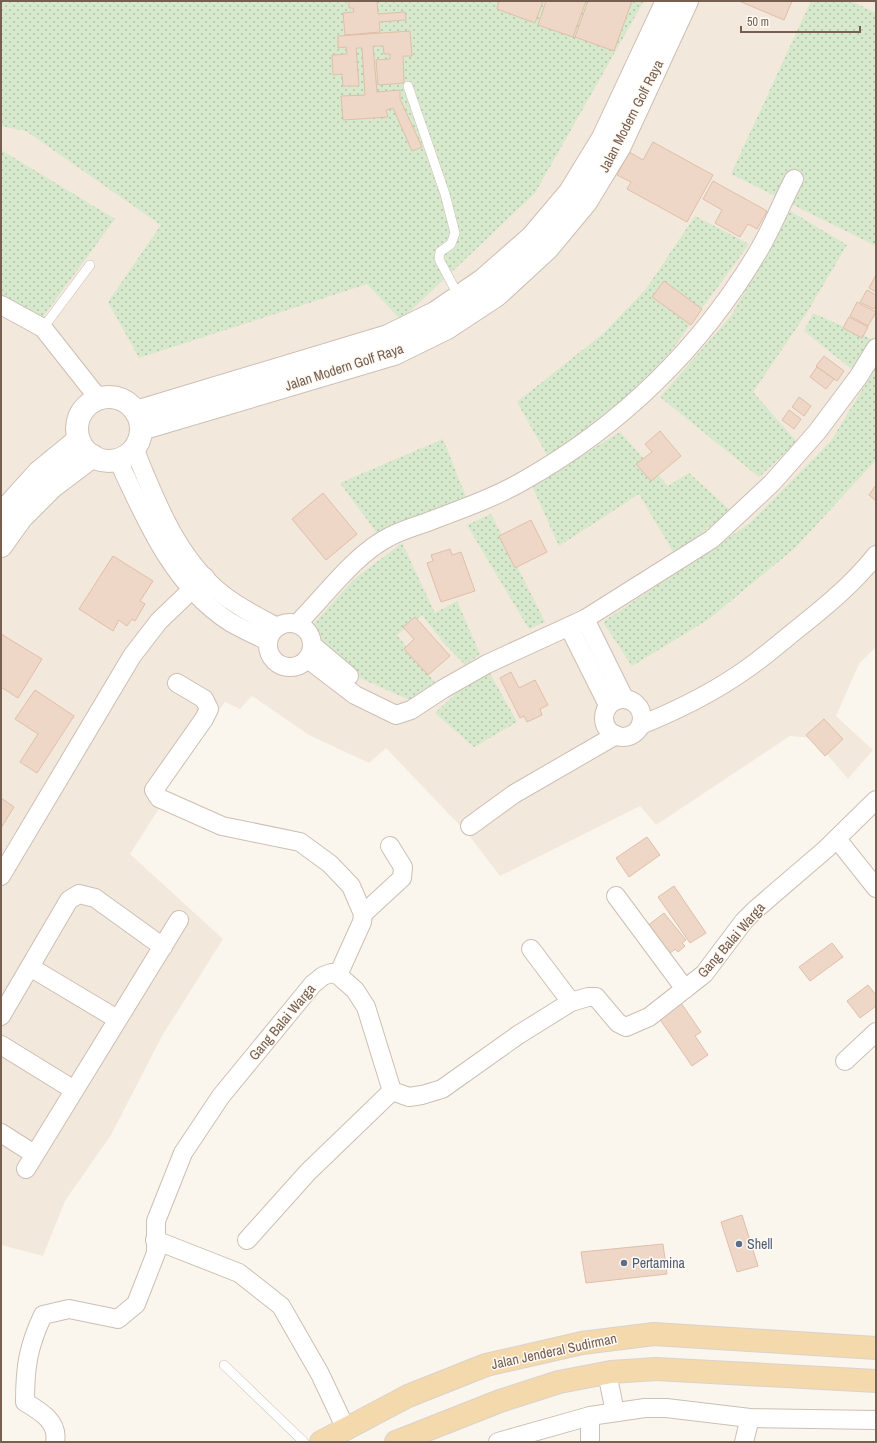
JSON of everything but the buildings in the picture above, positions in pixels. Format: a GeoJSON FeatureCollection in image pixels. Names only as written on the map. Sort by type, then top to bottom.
{"type":"FeatureCollection","features":[{"type":"Feature","properties":{"kind":"main road","name":"Jalan Jenderal Sudirman"},"geometry":{"type":"LineString","coordinates":[[321,1442],[408,1396],[486,1365],[582,1343],[654,1334],[876,1348]]}},
{"type":"Feature","properties":{"kind":"main road"},"geometry":{"type":"LineString","coordinates":[[396,1442],[424,1437],[508,1399],[559,1382],[607,1373],[656,1369],[876,1381]]}},
{"type":"Feature","properties":{"kind":"street","name":"Jalan Modern Golf Raya"},"geometry":{"type":"LineString","coordinates":[[463,306],[483,280],[532,237],[570,192],[603,138],[667,1]]}},
{"type":"Feature","properties":{"kind":"street","name":"Jalan Modern Golf Raya"},"geometry":{"type":"LineString","coordinates":[[132,437],[388,336],[435,313],[497,295],[547,249],[586,202],[620,146],[687,1]]}},
{"type":"Feature","properties":{"kind":"street"},"geometry":{"type":"LineString","coordinates":[[297,624],[362,555],[375,545],[390,536],[483,501],[522,482],[583,444],[629,408],[667,372],[722,307],[760,249],[794,179]]}},
{"type":"Feature","properties":{"kind":"street"},"geometry":{"type":"LineString","coordinates":[[1,305],[43,328],[99,399]]}},
{"type":"Feature","properties":{"kind":"street"},"geometry":{"type":"LineString","coordinates":[[310,652],[359,684],[411,710],[443,689],[487,664],[585,619],[712,539],[745,509],[772,483],[817,432],[859,376],[876,348]]}},
{"type":"Feature","properties":{"kind":"street"},"geometry":{"type":"LineString","coordinates":[[132,437],[99,460],[86,452],[78,440],[76,427],[80,415],[88,405],[99,399],[113,397],[126,402],[132,437],[140,506],[167,555],[191,589],[230,622],[272,634]]}},
{"type":"Feature","properties":{"kind":"street"},"geometry":{"type":"LineString","coordinates":[[132,437],[153,496],[184,552],[204,577],[221,593],[272,634]]}},
{"type":"Feature","properties":{"kind":"street"},"geometry":{"type":"LineString","coordinates":[[1,514],[39,472],[78,440]]}},
{"type":"Feature","properties":{"kind":"street"},"geometry":{"type":"LineString","coordinates":[[1,546],[21,518],[52,487],[93,456]]}},
{"type":"Feature","properties":{"kind":"street"},"geometry":{"type":"LineString","coordinates":[[641,725],[642,716],[639,708],[633,701],[616,702],[604,714],[605,723],[609,730],[616,735],[624,737],[631,735],[641,725],[664,716],[713,690],[748,668],[821,610],[853,581],[876,555]]}},
{"type":"Feature","properties":{"kind":"street"},"geometry":{"type":"LineString","coordinates":[[1,876],[132,656],[159,621],[181,602],[191,589],[204,577]]}},
{"type":"Feature","properties":{"kind":"street"},"geometry":{"type":"LineString","coordinates":[[585,619],[616,702]]}},
{"type":"Feature","properties":{"kind":"street"},"geometry":{"type":"LineString","coordinates":[[283,624],[297,624],[305,628],[310,636],[310,652],[301,664],[294,667],[281,665],[271,657],[268,649],[272,634],[283,624]]}},
{"type":"Feature","properties":{"kind":"street"},"geometry":{"type":"LineString","coordinates":[[569,627],[616,702]]}},
{"type":"Feature","properties":{"kind":"street"},"geometry":{"type":"LineString","coordinates":[[177,683],[204,699],[209,709],[204,719],[154,790],[158,798],[222,826],[300,842],[330,864],[350,886],[363,914],[362,922],[338,974],[355,990],[366,1007],[374,1037],[392,1091],[308,1172],[247,1240]]}},
{"type":"Feature","properties":{"kind":"street"},"geometry":{"type":"LineString","coordinates":[[470,826],[514,794],[616,735]]}},
{"type":"Feature","properties":{"kind":"street","name":"Gang Balai Warga"},"geometry":{"type":"LineString","coordinates":[[392,1091],[409,1097],[422,1095],[442,1088],[518,1035],[571,1002],[588,997],[596,997],[618,1023],[626,1027],[649,1017],[704,974],[744,921],[837,839],[876,800]]}},
{"type":"Feature","properties":{"kind":"street"},"geometry":{"type":"LineString","coordinates":[[837,839],[876,888]]}},
{"type":"Feature","properties":{"kind":"street"},"geometry":{"type":"LineString","coordinates":[[363,914],[402,878],[403,867],[390,846]]}},
{"type":"Feature","properties":{"kind":"street"},"geometry":{"type":"LineString","coordinates":[[1,1016],[69,900],[79,894],[95,898],[163,947]]}},
{"type":"Feature","properties":{"kind":"street"},"geometry":{"type":"LineString","coordinates":[[616,896],[686,989]]}},
{"type":"Feature","properties":{"kind":"street"},"geometry":{"type":"LineString","coordinates":[[1,1134],[30,1161],[179,920]]}},
{"type":"Feature","properties":{"kind":"street"},"geometry":{"type":"LineString","coordinates":[[531,949],[571,1002]]}},
{"type":"Feature","properties":{"kind":"street"},"geometry":{"type":"LineString","coordinates":[[30,967],[117,1019]]}},
{"type":"Feature","properties":{"kind":"street","name":"Gang Balai Warga"},"geometry":{"type":"LineString","coordinates":[[55,1442],[56,1434],[46,1414],[25,1402],[25,1372],[32,1337],[43,1315],[69,1309],[118,1320],[136,1304],[156,1253],[156,1220],[183,1153],[221,1096],[314,984],[323,976],[331,973],[338,974]]}},
{"type":"Feature","properties":{"kind":"street"},"geometry":{"type":"LineString","coordinates":[[844,1061],[876,1032]]}},
{"type":"Feature","properties":{"kind":"street"},"geometry":{"type":"LineString","coordinates":[[1,1045],[74,1090]]}},
{"type":"Feature","properties":{"kind":"street"},"geometry":{"type":"LineString","coordinates":[[155,1240],[239,1273],[281,1306],[320,1374],[346,1429]]}},
{"type":"Feature","properties":{"kind":"street"},"geometry":{"type":"LineString","coordinates":[[607,1373],[615,1412]]}},
{"type":"Feature","properties":{"kind":"street"},"geometry":{"type":"LineString","coordinates":[[498,1442],[590,1416],[645,1408],[666,1408],[750,1418],[876,1420]]}},
{"type":"Feature","properties":{"kind":"street"},"geometry":{"type":"LineString","coordinates":[[590,1416],[590,1442]]}},
{"type":"Feature","properties":{"kind":"street"},"geometry":{"type":"LineString","coordinates":[[744,1442],[750,1418]]}},
{"type":"Feature","properties":{"kind":"lane"},"geometry":{"type":"LineString","coordinates":[[408,86],[444,194],[454,233],[451,244],[440,252],[439,259],[463,306]]}},
{"type":"Feature","properties":{"kind":"lane"},"geometry":{"type":"LineString","coordinates":[[43,328],[90,265]]}},
{"type":"Feature","properties":{"kind":"lane"},"geometry":{"type":"LineString","coordinates":[[224,1365],[304,1442]]}},
{"type":"Feature","properties":{"kind":"shaded area"},"geometry":{"type":"Polygon","coordinates":[[[1,1],[876,1],[876,647],[859,664],[836,716],[873,750],[848,779],[813,738],[790,736],[656,825],[640,806],[500,876],[467,833],[386,748],[369,763],[309,735],[252,696],[240,709],[225,702],[169,778],[160,807],[130,854],[223,939],[162,1036],[111,1135],[65,1201],[43,1256],[1,1245],[1,1]]]}},
{"type":"Feature","properties":{"kind":"green space"},"geometry":{"type":"Polygon","coordinates":[[[1,1],[644,1],[535,193],[401,320],[367,284],[139,358],[108,302],[161,225],[26,131],[1,126],[1,1]]]}},
{"type":"Feature","properties":{"kind":"green space"},"geometry":{"type":"Polygon","coordinates":[[[811,1],[851,1],[876,13],[876,246],[731,174],[811,1]]]}},
{"type":"Feature","properties":{"kind":"green space"},"geometry":{"type":"Polygon","coordinates":[[[1,150],[115,219],[40,321],[1,297],[1,150]]]}},
{"type":"Feature","properties":{"kind":"green space"},"geometry":{"type":"Polygon","coordinates":[[[790,211],[847,245],[806,314],[753,392],[797,442],[759,477],[660,397],[731,316],[790,211]]]}},
{"type":"Feature","properties":{"kind":"green space"},"geometry":{"type":"Polygon","coordinates":[[[695,216],[749,244],[671,351],[641,386],[583,433],[547,455],[517,402],[604,333],[646,289],[695,216]]]}},
{"type":"Feature","properties":{"kind":"green space"},"geometry":{"type":"Polygon","coordinates":[[[813,313],[873,340],[854,371],[804,331],[813,313]]]}},
{"type":"Feature","properties":{"kind":"green space"},"geometry":{"type":"Polygon","coordinates":[[[876,367],[876,460],[795,548],[709,619],[632,666],[603,622],[750,523],[831,441],[876,367]]]}},
{"type":"Feature","properties":{"kind":"green space"},"geometry":{"type":"Polygon","coordinates":[[[620,432],[668,486],[689,473],[730,510],[675,555],[639,494],[559,546],[532,486],[620,432]]]}},
{"type":"Feature","properties":{"kind":"green space"},"geometry":{"type":"Polygon","coordinates":[[[443,439],[466,497],[377,533],[340,483],[443,439]]]}},
{"type":"Feature","properties":{"kind":"green space"},"geometry":{"type":"Polygon","coordinates":[[[491,514],[545,622],[529,629],[467,525],[491,514]]]}},
{"type":"Feature","properties":{"kind":"green space"},"geometry":{"type":"Polygon","coordinates":[[[402,543],[435,613],[457,601],[480,654],[465,665],[443,642],[422,615],[397,635],[436,684],[412,701],[360,678],[319,645],[312,626],[353,580],[402,543]]]}},
{"type":"Feature","properties":{"kind":"green space"},"geometry":{"type":"Polygon","coordinates":[[[488,670],[517,722],[474,747],[435,713],[468,682],[488,670]]]}},
{"type":"Feature","properties":{"kind":"place","name":"Shell"},"geometry":{"type":"Point","coordinates":[739,1244]}},
{"type":"Feature","properties":{"kind":"place","name":"Pertamina"},"geometry":{"type":"Point","coordinates":[624,1263]}}]}
